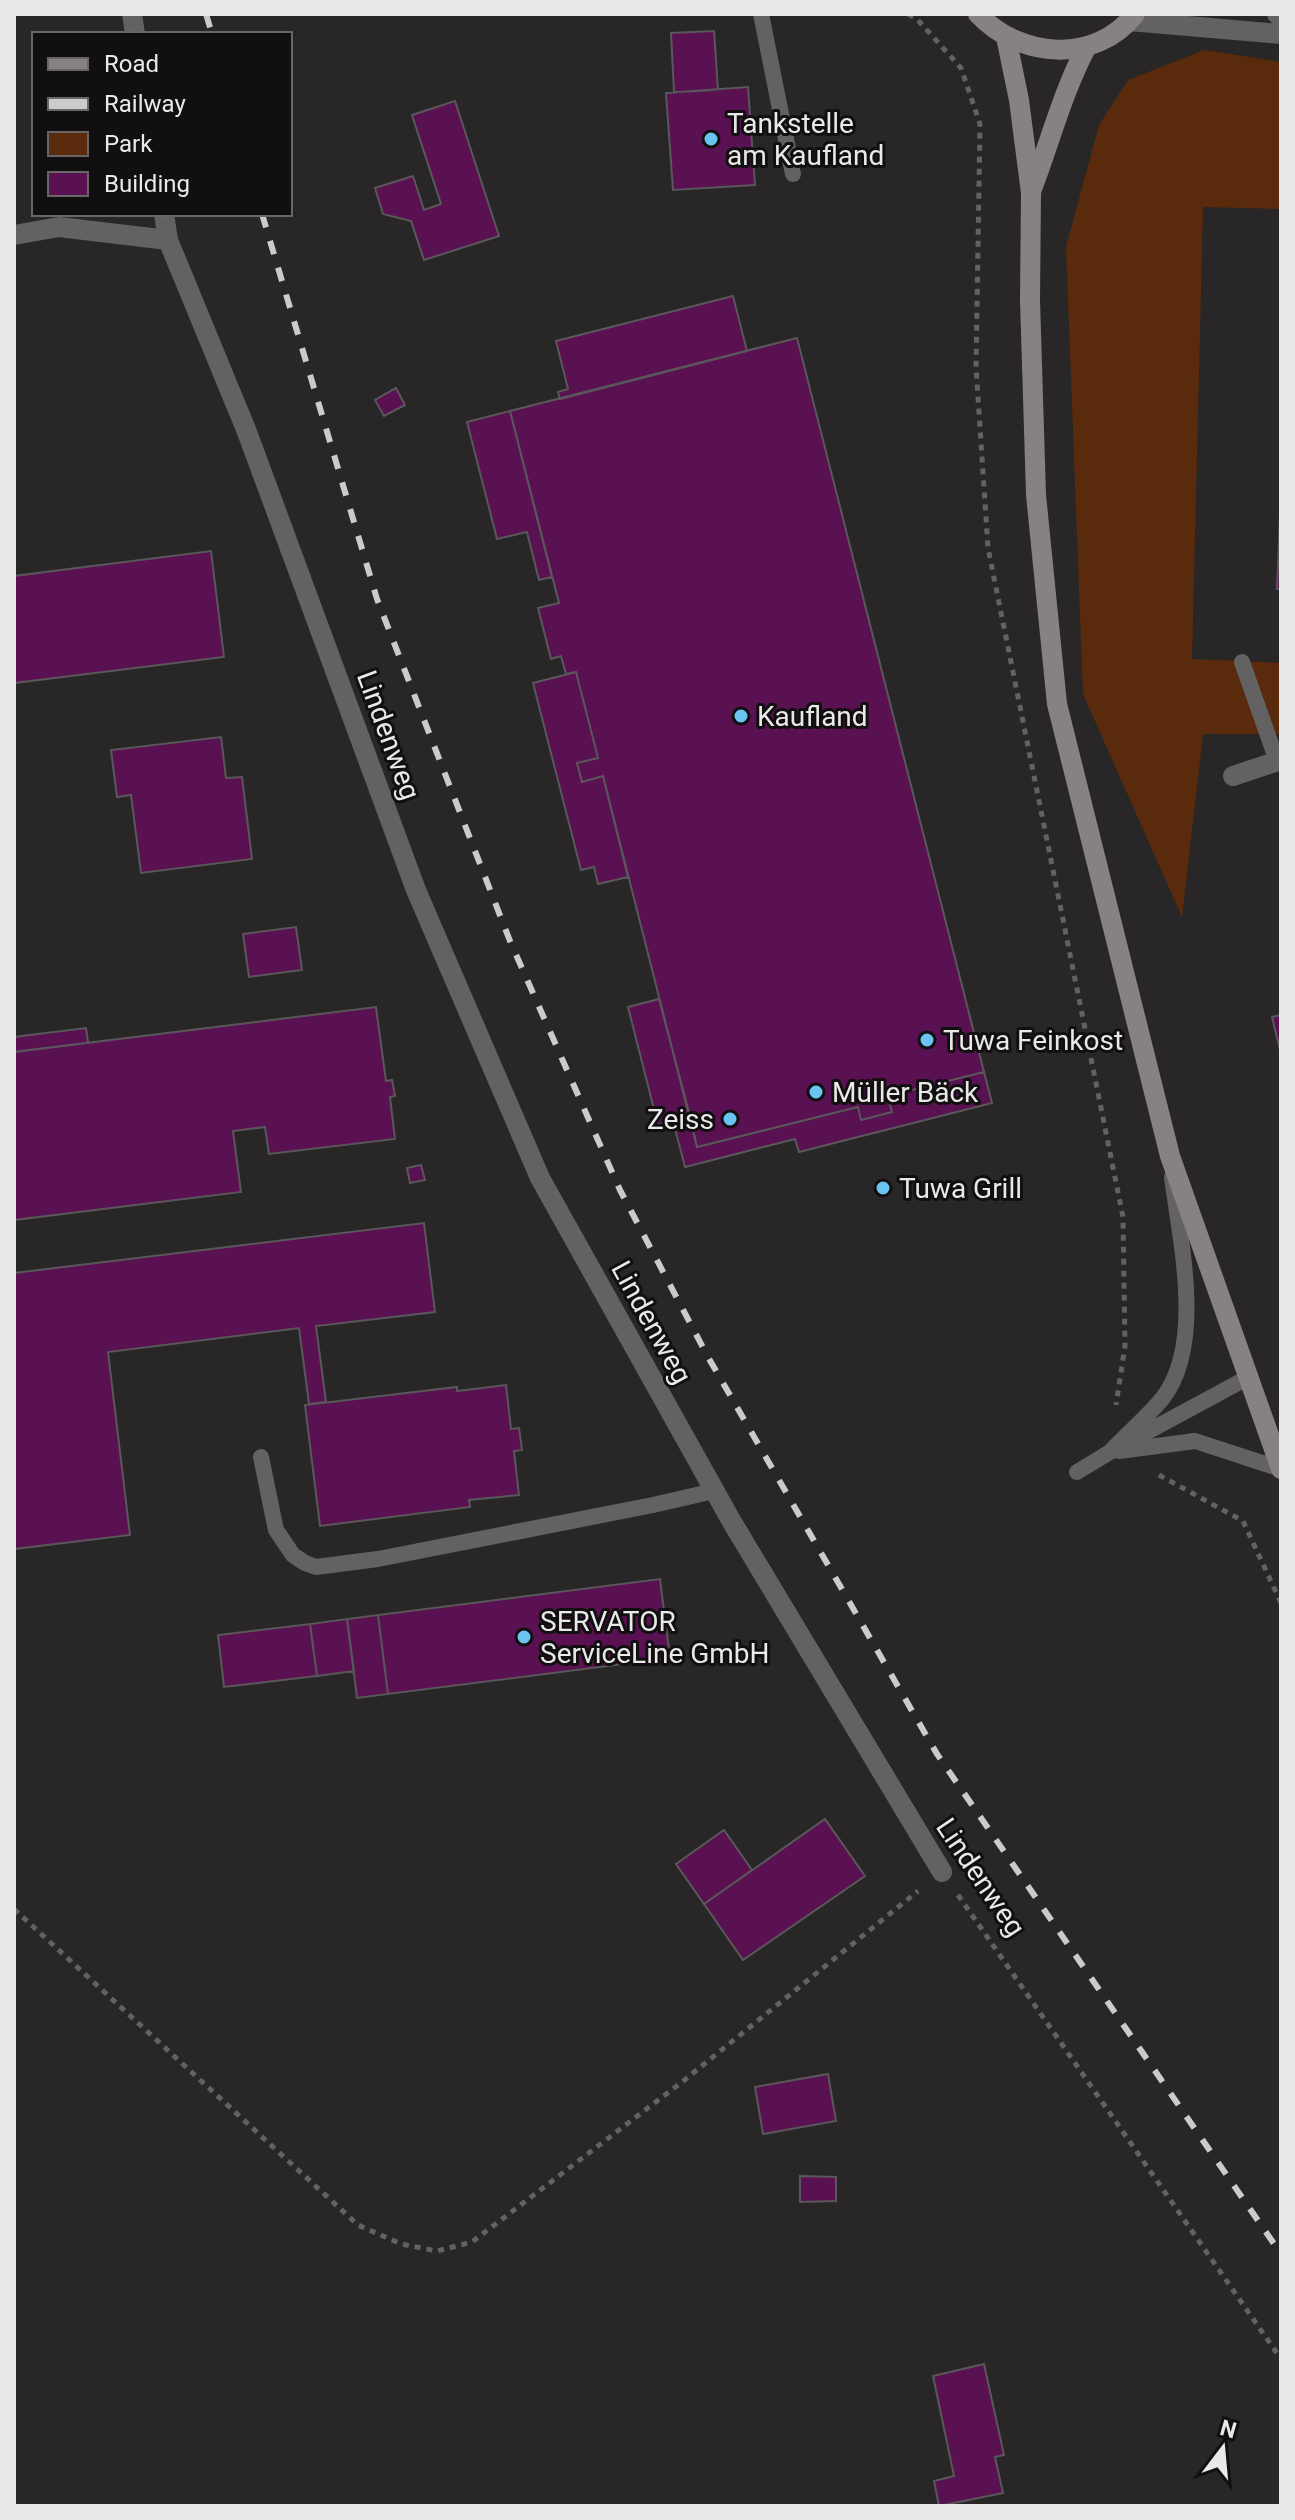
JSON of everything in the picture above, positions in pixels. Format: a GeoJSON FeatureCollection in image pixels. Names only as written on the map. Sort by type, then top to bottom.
{"type":"FeatureCollection","features":[{"type":"Feature","properties":{"kind":"main road"},"geometry":{"type":"LineString","coordinates":[[978,14],[1006,37],[1032,47],[1060,51],[1087,46],[1109,36],[1132,18]]}},
{"type":"Feature","properties":{"kind":"main road"},"geometry":{"type":"LineString","coordinates":[[1006,37],[1031,193],[1030,300],[1036,495],[1057,704],[1170,1156],[1281,1469]]}},
{"type":"Feature","properties":{"kind":"main road"},"geometry":{"type":"LineString","coordinates":[[1031,193],[1071,77],[1087,46]]}},
{"type":"Feature","properties":{"kind":"street"},"geometry":{"type":"LineString","coordinates":[[1132,18],[1281,34]]}},
{"type":"Feature","properties":{"kind":"street","name":"Lindenweg"},"geometry":{"type":"LineString","coordinates":[[164,216],[168,240],[247,432],[416,890],[540,1178],[714,1491],[942,1872]]}},
{"type":"Feature","properties":{"kind":"street"},"geometry":{"type":"LineString","coordinates":[[14,235],[59,227],[168,240]]}},
{"type":"Feature","properties":{"kind":"street"},"geometry":{"type":"LineString","coordinates":[[1233,776],[1279,760]]}},
{"type":"Feature","properties":{"kind":"lane"},"geometry":{"type":"LineString","coordinates":[[761,14],[793,174]]}},
{"type":"Feature","properties":{"kind":"lane"},"geometry":{"type":"LineString","coordinates":[[1242,662],[1279,760]]}},
{"type":"Feature","properties":{"kind":"lane"},"geometry":{"type":"LineString","coordinates":[[1110,1452],[1163,1398],[1181,1362],[1186,1299],[1170,1156]]}},
{"type":"Feature","properties":{"kind":"lane"},"geometry":{"type":"LineString","coordinates":[[1077,1472],[1247,1378]]}},
{"type":"Feature","properties":{"kind":"lane"},"geometry":{"type":"LineString","coordinates":[[1110,1452],[1195,1441],[1281,1469]]}},
{"type":"Feature","properties":{"kind":"lane"},"geometry":{"type":"LineString","coordinates":[[261,1457],[276,1530],[293,1555],[316,1567],[378,1559],[714,1491]]}},
{"type":"Feature","properties":{"kind":"path"},"geometry":{"type":"LineString","coordinates":[[14,1909],[358,2225],[401,2244],[437,2251],[472,2242],[682,2082],[942,1872]]}},
{"type":"Feature","properties":{"kind":"path","name":"Lindenweg"},"geometry":{"type":"LineString","coordinates":[[942,1872],[1281,2359]]}},
{"type":"Feature","properties":{"kind":"green space"},"geometry":{"type":"Polygon","coordinates":[[[1204,50],[1281,62],[1281,209],[1203,207],[1192,659],[1281,663],[1281,734],[1203,734],[1182,917],[1083,694],[1066,247],[1099,125],[1128,80],[1204,50]]]}},
{"type":"Feature","properties":{"kind":"building"},"geometry":{"type":"Polygon","coordinates":[[[714,31],[718,90],[674,92],[671,33],[714,31]]]}},
{"type":"Feature","properties":{"kind":"building","name":"Tankstelle am Kaufland"},"geometry":{"type":"Polygon","coordinates":[[[748,87],[755,185],[673,190],[666,93],[748,87]]]}},
{"type":"Feature","properties":{"kind":"building"},"geometry":{"type":"Polygon","coordinates":[[[455,101],[499,236],[424,260],[411,221],[383,214],[375,188],[413,176],[424,210],[441,204],[412,115],[455,101]]]}},
{"type":"Feature","properties":{"kind":"building"},"geometry":{"type":"Polygon","coordinates":[[[733,296],[747,351],[560,399],[558,392],[568,389],[556,341],[733,296]]]}},
{"type":"Feature","properties":{"kind":"building","name":"Kaufland"},"geometry":{"type":"Polygon","coordinates":[[[797,338],[984,1072],[888,1096],[892,1112],[861,1120],[858,1107],[697,1147],[603,776],[582,782],[577,763],[598,758],[576,672],[566,674],[561,656],[551,659],[538,608],[559,603],[510,411],[797,338]]]}},
{"type":"Feature","properties":{"kind":"building"},"geometry":{"type":"Polygon","coordinates":[[[396,388],[405,405],[384,416],[375,400],[396,388]]]}},
{"type":"Feature","properties":{"kind":"building"},"geometry":{"type":"Polygon","coordinates":[[[510,411],[552,577],[539,580],[527,532],[497,539],[467,422],[510,411]]]}},
{"type":"Feature","properties":{"kind":"building"},"geometry":{"type":"Polygon","coordinates":[[[1281,491],[1281,589],[1277,589],[1281,491]]]}},
{"type":"Feature","properties":{"kind":"building"},"geometry":{"type":"Polygon","coordinates":[[[211,551],[224,657],[14,683],[14,576],[211,551]]]}},
{"type":"Feature","properties":{"kind":"building"},"geometry":{"type":"Polygon","coordinates":[[[576,672],[598,758],[577,763],[582,782],[603,776],[628,877],[598,884],[594,867],[581,870],[533,683],[576,672]]]}},
{"type":"Feature","properties":{"kind":"building"},"geometry":{"type":"Polygon","coordinates":[[[221,737],[226,778],[242,777],[252,859],[141,873],[131,795],[117,797],[111,750],[221,737]]]}},
{"type":"Feature","properties":{"kind":"building"},"geometry":{"type":"Polygon","coordinates":[[[296,927],[302,970],[249,977],[243,934],[296,927]]]}},
{"type":"Feature","properties":{"kind":"building"},"geometry":{"type":"Polygon","coordinates":[[[659,999],[690,1116],[658,1125],[628,1007],[659,999]]]}},
{"type":"Feature","properties":{"kind":"building"},"geometry":{"type":"Polygon","coordinates":[[[376,1007],[386,1081],[392,1080],[395,1096],[390,1097],[395,1139],[269,1154],[265,1127],[233,1131],[241,1192],[14,1220],[14,1052],[376,1007]]]}},
{"type":"Feature","properties":{"kind":"building"},"geometry":{"type":"Polygon","coordinates":[[[1281,1015],[1281,1054],[1272,1017],[1281,1015]]]}},
{"type":"Feature","properties":{"kind":"building"},"geometry":{"type":"Polygon","coordinates":[[[86,1028],[88,1043],[14,1052],[14,1037],[86,1028]]]}},
{"type":"Feature","properties":{"kind":"building"},"geometry":{"type":"Polygon","coordinates":[[[984,1072],[992,1103],[799,1152],[795,1139],[685,1167],[673,1121],[690,1116],[697,1147],[858,1107],[861,1120],[892,1112],[888,1096],[984,1072]]]}},
{"type":"Feature","properties":{"kind":"building"},"geometry":{"type":"Polygon","coordinates":[[[421,1165],[425,1180],[410,1183],[407,1168],[421,1165]]]}},
{"type":"Feature","properties":{"kind":"building"},"geometry":{"type":"Polygon","coordinates":[[[424,1223],[435,1312],[316,1326],[326,1402],[309,1404],[299,1328],[108,1352],[130,1535],[14,1549],[14,1273],[424,1223]]]}},
{"type":"Feature","properties":{"kind":"building"},"geometry":{"type":"Polygon","coordinates":[[[506,1385],[511,1429],[519,1428],[522,1450],[514,1451],[519,1495],[469,1500],[470,1507],[320,1526],[305,1405],[457,1387],[457,1391],[506,1385]]]}},
{"type":"Feature","properties":{"kind":"building","name":"SERVATOR ServiceLine GmbH"},"geometry":{"type":"Polygon","coordinates":[[[660,1579],[670,1658],[388,1694],[378,1615],[660,1579]]]}},
{"type":"Feature","properties":{"kind":"building"},"geometry":{"type":"Polygon","coordinates":[[[378,1615],[388,1694],[357,1698],[347,1619],[378,1615]]]}},
{"type":"Feature","properties":{"kind":"building"},"geometry":{"type":"Polygon","coordinates":[[[347,1619],[354,1671],[317,1676],[310,1624],[347,1619]]]}},
{"type":"Feature","properties":{"kind":"building"},"geometry":{"type":"Polygon","coordinates":[[[310,1624],[317,1676],[224,1687],[218,1635],[310,1624]]]}},
{"type":"Feature","properties":{"kind":"building"},"geometry":{"type":"Polygon","coordinates":[[[825,1819],[865,1876],[743,1960],[704,1904],[825,1819]]]}},
{"type":"Feature","properties":{"kind":"building"},"geometry":{"type":"Polygon","coordinates":[[[724,1830],[752,1870],[704,1904],[676,1864],[724,1830]]]}},
{"type":"Feature","properties":{"kind":"building"},"geometry":{"type":"Polygon","coordinates":[[[828,2074],[836,2121],[763,2134],[755,2087],[828,2074]]]}},
{"type":"Feature","properties":{"kind":"building"},"geometry":{"type":"Polygon","coordinates":[[[800,2176],[836,2177],[836,2201],[800,2202],[800,2176]]]}},
{"type":"Feature","properties":{"kind":"building"},"geometry":{"type":"Polygon","coordinates":[[[984,2364],[1004,2455],[995,2457],[1003,2493],[939,2506],[934,2481],[954,2476],[933,2376],[984,2364]]]}},
{"type":"Feature","properties":{"kind":"railway"},"geometry":{"type":"LineString","coordinates":[[206,14],[211,32]]}},
{"type":"Feature","properties":{"kind":"railway"},"geometry":{"type":"LineString","coordinates":[[263,216],[377,599],[510,941],[620,1190],[708,1357],[937,1754],[1281,2254]]}},
{"type":"Feature","properties":{"kind":"place","name":"Tankstelle am Kaufland"},"geometry":{"type":"Point","coordinates":[711,139]}},
{"type":"Feature","properties":{"kind":"place","name":"Kaufland"},"geometry":{"type":"Point","coordinates":[741,716]}},
{"type":"Feature","properties":{"kind":"place","name":"Tuwa Feinkost"},"geometry":{"type":"Point","coordinates":[927,1040]}},
{"type":"Feature","properties":{"kind":"place","name":"Müller Bäck"},"geometry":{"type":"Point","coordinates":[816,1092]}},
{"type":"Feature","properties":{"kind":"place","name":"Zeiss"},"geometry":{"type":"Point","coordinates":[730,1119]}},
{"type":"Feature","properties":{"kind":"place","name":"Tuwa Grill"},"geometry":{"type":"Point","coordinates":[883,1188]}},
{"type":"Feature","properties":{"kind":"place","name":"SERVATOR ServiceLine GmbH"},"geometry":{"type":"Point","coordinates":[524,1637]}}]}
